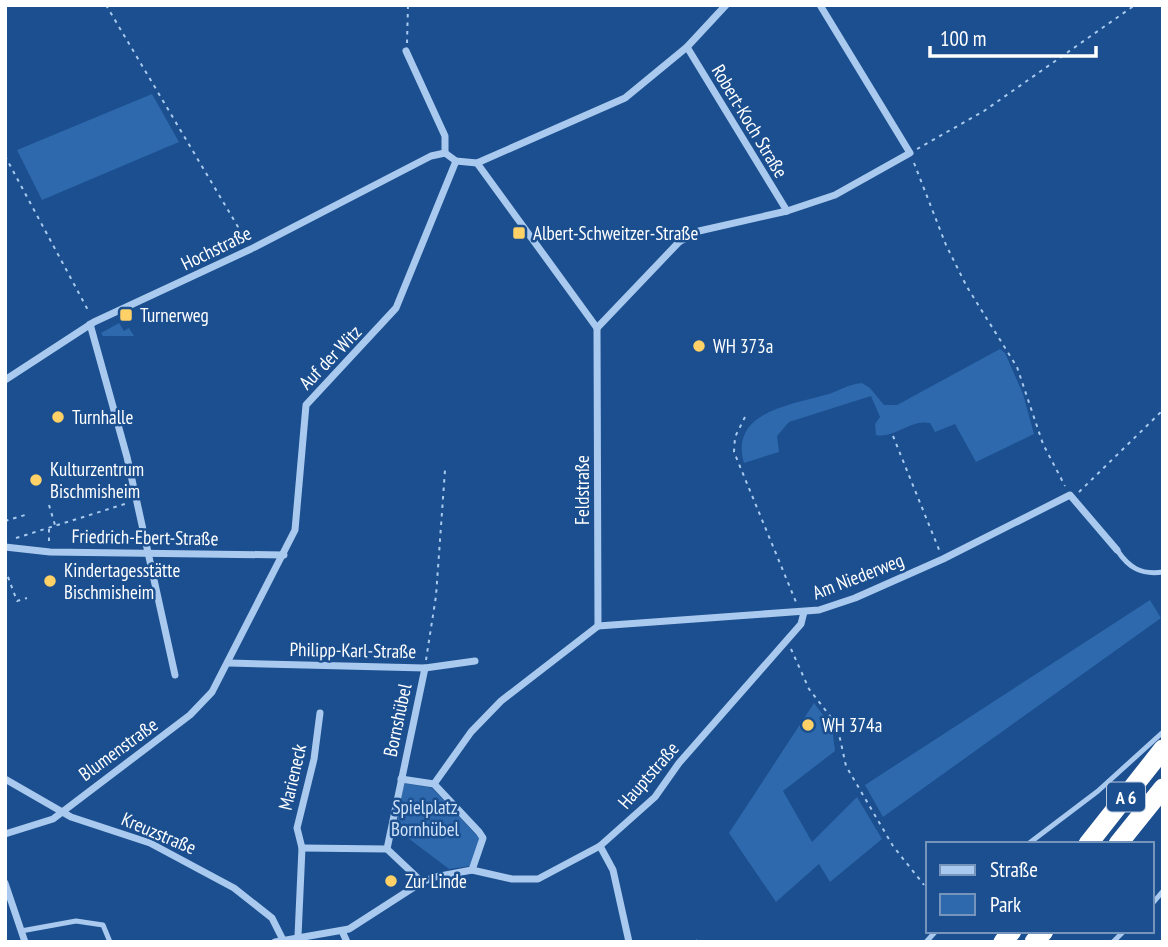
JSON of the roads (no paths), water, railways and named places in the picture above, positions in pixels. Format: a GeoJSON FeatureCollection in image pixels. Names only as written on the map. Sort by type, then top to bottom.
{"type":"FeatureCollection","features":[{"type":"Feature","properties":{"kind":"highway","name":"A 6"},"geometry":{"type":"LineString","coordinates":[[1090,842],[1163,749]]}},
{"type":"Feature","properties":{"kind":"highway","name":"A 6"},"geometry":{"type":"LineString","coordinates":[[1120,842],[1163,788]]}},
{"type":"Feature","properties":{"kind":"street"},"geometry":{"type":"LineString","coordinates":[[406,51],[445,136],[444,153],[456,161],[477,163],[625,98],[687,47],[726,5]]}},
{"type":"Feature","properties":{"kind":"street"},"geometry":{"type":"LineString","coordinates":[[477,163],[597,328],[679,242],[699,231],[788,211],[835,195],[910,153],[820,5]]}},
{"type":"Feature","properties":{"kind":"street","name":"Robert-Koch Straße"},"geometry":{"type":"LineString","coordinates":[[687,47],[788,211]]}},
{"type":"Feature","properties":{"kind":"street","name":"Hochstraße"},"geometry":{"type":"LineString","coordinates":[[5,380],[92,323],[251,249],[431,156],[444,153]]}},
{"type":"Feature","properties":{"kind":"street","name":"Auf der Witz"},"geometry":{"type":"LineString","coordinates":[[229,663],[284,555],[298,515],[306,405],[396,308],[456,161]]}},
{"type":"Feature","properties":{"kind":"street"},"geometry":{"type":"LineString","coordinates":[[92,323],[127,457],[175,675]]}},
{"type":"Feature","properties":{"kind":"street","name":"Feldstraße"},"geometry":{"type":"LineString","coordinates":[[597,328],[598,625]]}},
{"type":"Feature","properties":{"kind":"street","name":"Am Niederweg"},"geometry":{"type":"LineString","coordinates":[[598,625],[802,612],[855,598],[943,559],[1070,495],[1117,551]]}},
{"type":"Feature","properties":{"kind":"street","name":"Friedrich-Ebert-Straße"},"geometry":{"type":"LineString","coordinates":[[5,547],[40,552],[284,555]]}},
{"type":"Feature","properties":{"kind":"street","name":"Hauptstraße"},"geometry":{"type":"LineString","coordinates":[[279,941],[342,931],[362,923],[422,882],[472,870],[512,879],[538,879],[600,846],[655,797],[679,764],[786,642],[803,620],[802,612]]}},
{"type":"Feature","properties":{"kind":"street"},"geometry":{"type":"LineString","coordinates":[[472,870],[483,838],[434,784],[471,733],[501,701],[598,625]]}},
{"type":"Feature","properties":{"kind":"street","name":"Philipp-Karl-Straße"},"geometry":{"type":"LineString","coordinates":[[229,663],[425,668],[475,661]]}},
{"type":"Feature","properties":{"kind":"street","name":"Blumenstraße"},"geometry":{"type":"LineString","coordinates":[[5,834],[47,822],[198,708],[229,663]]}},
{"type":"Feature","properties":{"kind":"street","name":"Bornshübel"},"geometry":{"type":"LineString","coordinates":[[387,849],[425,668]]}},
{"type":"Feature","properties":{"kind":"street","name":"Marieneck"},"geometry":{"type":"LineString","coordinates":[[298,936],[302,848],[297,828],[314,759],[320,713]]}},
{"type":"Feature","properties":{"kind":"street","name":"Kreuzstraße"},"geometry":{"type":"LineString","coordinates":[[5,779],[79,821],[150,843],[234,888],[272,918],[279,941]]}},
{"type":"Feature","properties":{"kind":"street","name":"Bornshübel"},"geometry":{"type":"LineString","coordinates":[[401,779],[434,784]]}},
{"type":"Feature","properties":{"kind":"street"},"geometry":{"type":"LineString","coordinates":[[600,846],[613,870],[629,942]]}},
{"type":"Feature","properties":{"kind":"street"},"geometry":{"type":"LineString","coordinates":[[302,848],[387,849],[422,882]]}},
{"type":"Feature","properties":{"kind":"street"},"geometry":{"type":"LineString","coordinates":[[5,883],[25,942]]}},
{"type":"Feature","properties":{"kind":"street"},"geometry":{"type":"LineString","coordinates":[[342,931],[347,942]]}},
{"type":"Feature","properties":{"kind":"lane"},"geometry":{"type":"LineString","coordinates":[[1117,551],[1127,564],[1140,571],[1163,572]]}},
{"type":"Feature","properties":{"kind":"lane"},"geometry":{"type":"LineString","coordinates":[[1031,842],[1098,791],[1163,732]]}},
{"type":"Feature","properties":{"kind":"lane"},"geometry":{"type":"LineString","coordinates":[[21,931],[76,921],[103,925],[110,942]]}},
{"type":"Feature","properties":{"kind":"place","name":"Albert-Schweitzer-Straße"},"geometry":{"type":"Point","coordinates":[519,233]}},
{"type":"Feature","properties":{"kind":"place","name":"Turnerweg"},"geometry":{"type":"Point","coordinates":[126,315]}},
{"type":"Feature","properties":{"kind":"place","name":"WH 373a"},"geometry":{"type":"Point","coordinates":[699,346]}},
{"type":"Feature","properties":{"kind":"place","name":"Turnhalle"},"geometry":{"type":"Point","coordinates":[58,417]}},
{"type":"Feature","properties":{"kind":"place","name":"Kulturzentrum Bischmisheim"},"geometry":{"type":"Point","coordinates":[36,480]}},
{"type":"Feature","properties":{"kind":"place","name":"Kindertagesstätte Bischmisheim"},"geometry":{"type":"Point","coordinates":[50,581]}},
{"type":"Feature","properties":{"kind":"place","name":"WH 374a"},"geometry":{"type":"Point","coordinates":[808,725]}},
{"type":"Feature","properties":{"kind":"place","name":"Zur Linde"},"geometry":{"type":"Point","coordinates":[391,881]}},
{"type":"Feature","properties":{"kind":"park label","name":"Spielplatz Bornhübel"},"geometry":{"type":"Point","coordinates":[425,818]}}]}
